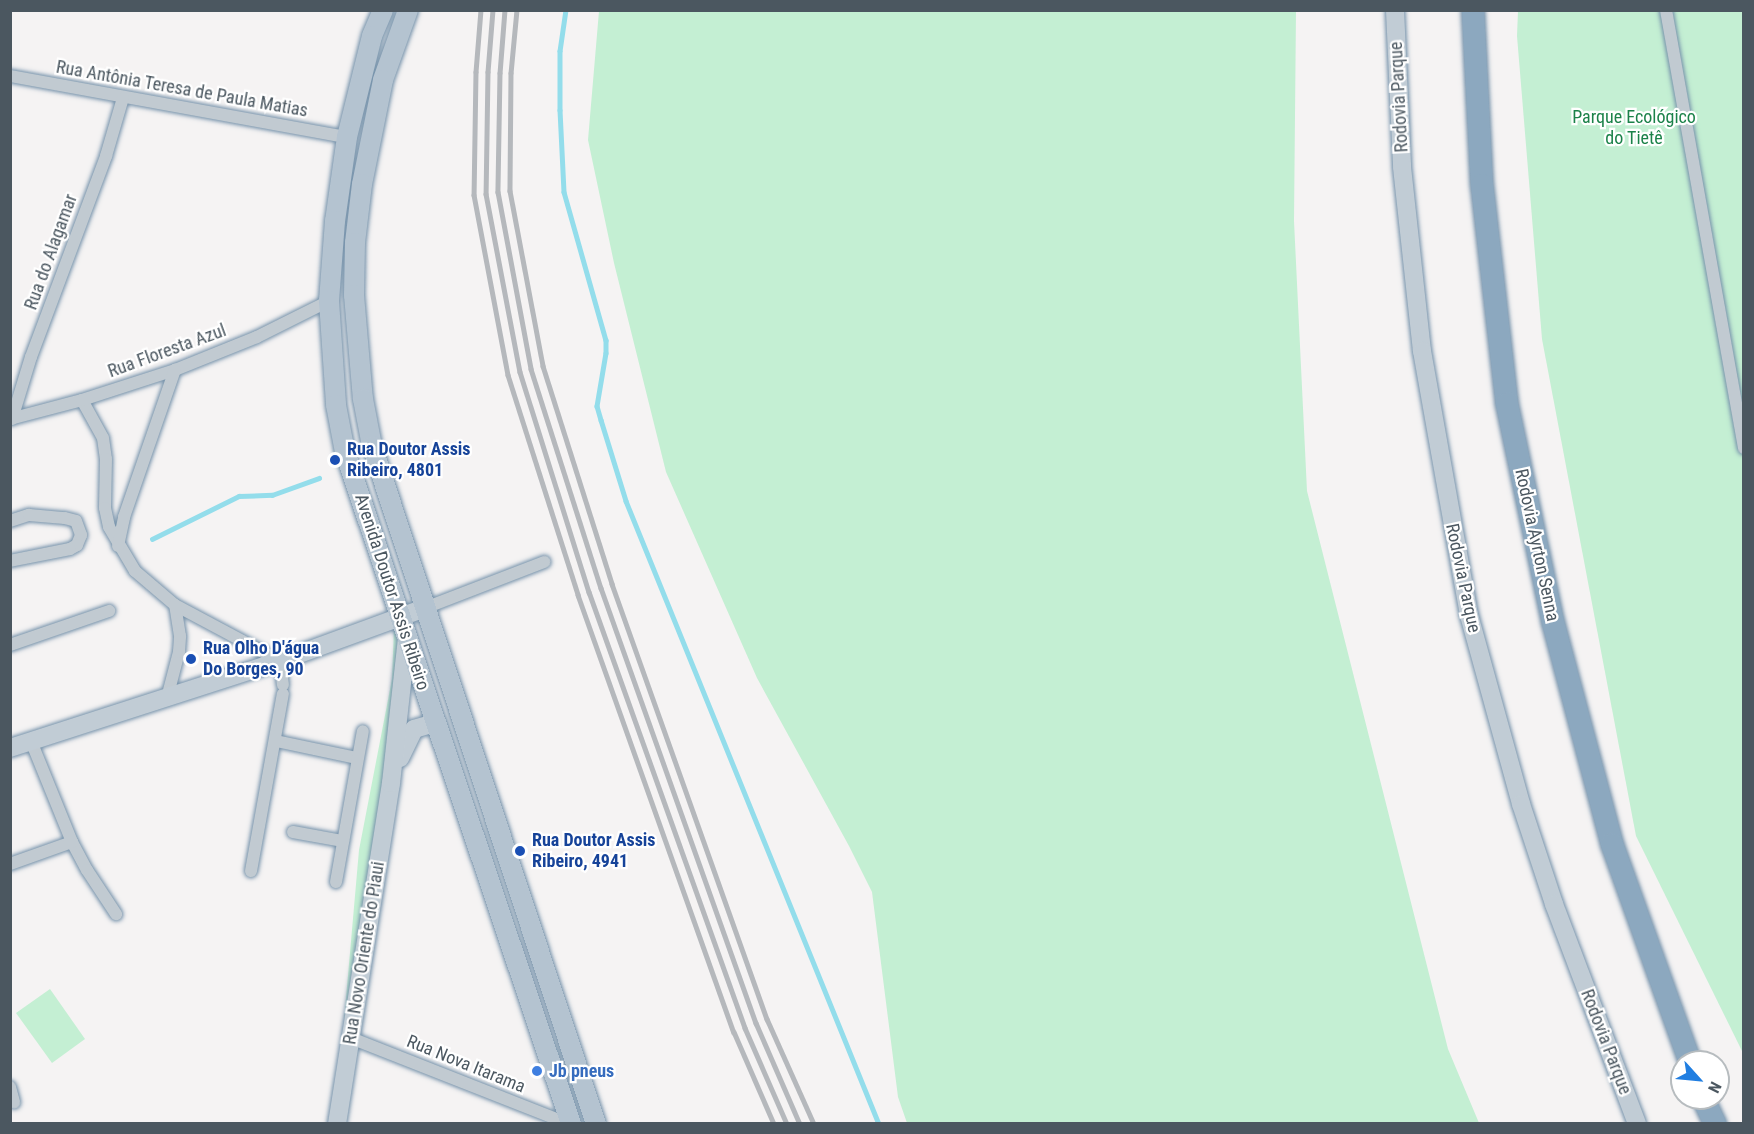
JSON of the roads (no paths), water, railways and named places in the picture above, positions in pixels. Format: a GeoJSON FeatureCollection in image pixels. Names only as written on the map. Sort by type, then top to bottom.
{"type":"FeatureCollection","features":[{"type":"Feature","properties":{"kind":"highway","name":"Rodovia Ayrton Senna"},"geometry":{"type":"LineString","coordinates":[[1473,10],[1482,184],[1507,404],[1553,622],[1612,844],[1685,1050]]}},
{"type":"Feature","properties":{"kind":"highway"},"geometry":{"type":"LineString","coordinates":[[1709,1110],[1715,1124]]}},
{"type":"Feature","properties":{"kind":"main road","name":"Avenida Doutor Assis Ribeiro"},"geometry":{"type":"LineString","coordinates":[[383,10],[372,36],[347,137],[334,221],[329,300],[336,405],[345,452],[570,1124]]}},
{"type":"Feature","properties":{"kind":"main road","name":"Avenida Doutor Assis Ribeiro"},"geometry":{"type":"LineString","coordinates":[[408,10],[383,80],[373,120],[355,243],[355,306],[363,399],[372,446],[596,1124]]}},
{"type":"Feature","properties":{"kind":"street","name":"Rodovia Parque"},"geometry":{"type":"LineString","coordinates":[[1395,10],[1402,167],[1422,351],[1469,615],[1521,804],[1637,1124]]}},
{"type":"Feature","properties":{"kind":"street"},"geometry":{"type":"LineString","coordinates":[[1666,10],[1713,288],[1743,448]]}},
{"type":"Feature","properties":{"kind":"street","name":"Rua Antônia Teresa de Paula Matias"},"geometry":{"type":"LineString","coordinates":[[10,76],[347,137]]}},
{"type":"Feature","properties":{"kind":"street","name":"Rua do Alagamar"},"geometry":{"type":"LineString","coordinates":[[11,419],[31,357],[106,156],[123,98]]}},
{"type":"Feature","properties":{"kind":"street","name":"Rua Floresta Azul"},"geometry":{"type":"LineString","coordinates":[[11,419],[82,400],[175,370],[256,337],[329,300]]}},
{"type":"Feature","properties":{"kind":"street"},"geometry":{"type":"LineString","coordinates":[[118,546],[124,517],[175,370]]}},
{"type":"Feature","properties":{"kind":"street"},"geometry":{"type":"LineString","coordinates":[[82,400],[103,438],[106,459],[105,508],[109,526],[118,546],[135,571],[175,606],[280,661]]}},
{"type":"Feature","properties":{"kind":"street"},"geometry":{"type":"LineString","coordinates":[[10,521],[29,515],[65,518],[76,521],[81,535],[76,545],[70,549],[10,561]]}},
{"type":"Feature","properties":{"kind":"street"},"geometry":{"type":"LineString","coordinates":[[10,748],[280,661],[544,562]]}},
{"type":"Feature","properties":{"kind":"street"},"geometry":{"type":"LineString","coordinates":[[166,698],[180,636],[175,606]]}},
{"type":"Feature","properties":{"kind":"street"},"geometry":{"type":"LineString","coordinates":[[10,645],[109,611]]}},
{"type":"Feature","properties":{"kind":"street","name":"Rua Novo Oriente do Piaui"},"geometry":{"type":"LineString","coordinates":[[337,1124],[391,783],[407,637]]}},
{"type":"Feature","properties":{"kind":"street"},"geometry":{"type":"LineString","coordinates":[[251,870],[276,741],[283,689],[280,661]]}},
{"type":"Feature","properties":{"kind":"street","name":"Rua Novo Oriente do Piaui"},"geometry":{"type":"LineString","coordinates":[[391,783],[403,748],[414,729],[435,723]]}},
{"type":"Feature","properties":{"kind":"street"},"geometry":{"type":"LineString","coordinates":[[336,882],[363,730]]}},
{"type":"Feature","properties":{"kind":"street"},"geometry":{"type":"LineString","coordinates":[[31,741],[72,842],[87,870],[116,914]]}},
{"type":"Feature","properties":{"kind":"street"},"geometry":{"type":"LineString","coordinates":[[276,741],[357,758]]}},
{"type":"Feature","properties":{"kind":"street"},"geometry":{"type":"LineString","coordinates":[[293,832],[342,841]]}},
{"type":"Feature","properties":{"kind":"street"},"geometry":{"type":"LineString","coordinates":[[10,864],[72,842]]}},
{"type":"Feature","properties":{"kind":"street","name":"Rua Nova Itarama"},"geometry":{"type":"LineString","coordinates":[[351,1038],[570,1124]]}},
{"type":"Feature","properties":{"kind":"street"},"geometry":{"type":"LineString","coordinates":[[10,1087],[14,1102]]}},
{"type":"Feature","properties":{"kind":"waterway"},"geometry":{"type":"LineString","coordinates":[[566,10],[560,51],[564,192],[606,340],[597,406],[626,501],[879,1124]]}},
{"type":"Feature","properties":{"kind":"waterway"},"geometry":{"type":"LineString","coordinates":[[152,539],[239,496],[272,495],[319,478]]}},
{"type":"Feature","properties":{"kind":"railway"},"geometry":{"type":"LineString","coordinates":[[481,10],[476,72],[474,195],[508,375],[578,595],[734,1032],[774,1124]]}},
{"type":"Feature","properties":{"kind":"railway"},"geometry":{"type":"LineString","coordinates":[[493,10],[488,72],[486,194],[520,372],[589,592],[745,1028],[787,1124]]}},
{"type":"Feature","properties":{"kind":"railway"},"geometry":{"type":"LineString","coordinates":[[505,10],[500,73],[498,192],[531,369],[601,588],[756,1023],[800,1124]]}},
{"type":"Feature","properties":{"kind":"railway"},"geometry":{"type":"LineString","coordinates":[[517,10],[511,73],[510,191],[543,366],[612,584],[767,1019],[814,1124]]}},
{"type":"Feature","properties":{"kind":"place","name":"Rua Doutor Assis Ribeiro, 4801"},"geometry":{"type":"Point","coordinates":[335,460]}},
{"type":"Feature","properties":{"kind":"place","name":"Rua Olho D'água Do Borges, 90"},"geometry":{"type":"Point","coordinates":[191,659]}},
{"type":"Feature","properties":{"kind":"place","name":"Rua Doutor Assis Ribeiro, 4941"},"geometry":{"type":"Point","coordinates":[520,851]}},
{"type":"Feature","properties":{"kind":"place","name":"Jb pneus"},"geometry":{"type":"Point","coordinates":[537,1071]}},
{"type":"Feature","properties":{"kind":"park label","name":"Parque Ecológico do Tietê"},"geometry":{"type":"Point","coordinates":[1634,128]}}]}
